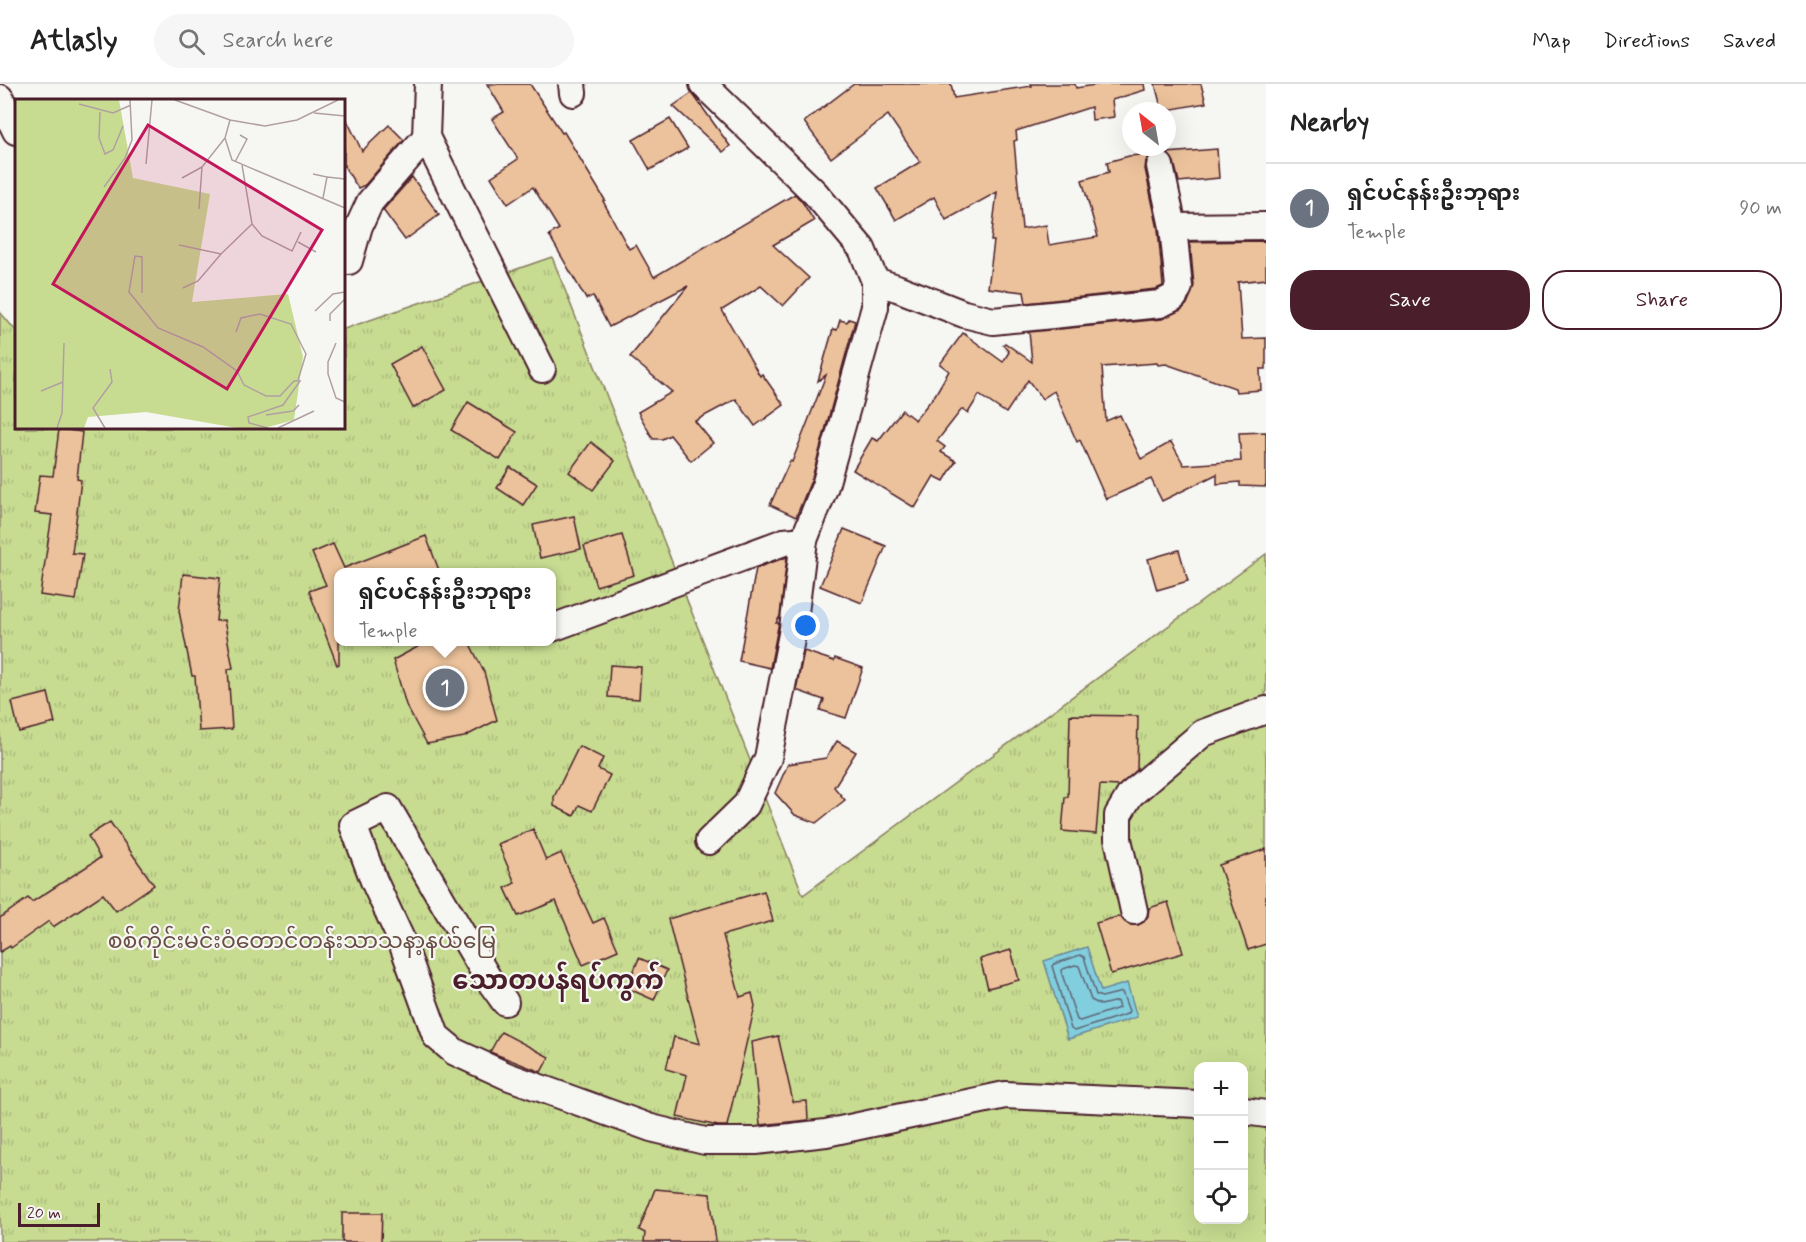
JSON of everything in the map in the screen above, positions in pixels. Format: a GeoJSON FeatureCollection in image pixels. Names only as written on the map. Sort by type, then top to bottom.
{"type":"FeatureCollection","features":[{"type":"Feature","properties":{"kind":"street"},"geometry":{"type":"LineString","coordinates":[[428,84],[426,137],[542,369]]}},
{"type":"Feature","properties":{"kind":"street"},"geometry":{"type":"LineString","coordinates":[[703,84],[815,193],[862,249],[875,281],[875,307],[825,486],[804,540],[793,629],[768,758],[746,805],[708,841]]}},
{"type":"Feature","properties":{"kind":"street"},"geometry":{"type":"LineString","coordinates":[[0,98],[15,129]]}},
{"type":"Feature","properties":{"kind":"street"},"geometry":{"type":"LineString","coordinates":[[349,261],[359,226],[370,202],[426,137]]}},
{"type":"Feature","properties":{"kind":"street"},"geometry":{"type":"LineString","coordinates":[[875,281],[964,314],[993,321],[1160,304],[1174,297],[1179,287],[1173,227],[1160,166]]}},
{"type":"Feature","properties":{"kind":"street"},"geometry":{"type":"LineString","coordinates":[[1173,227],[1266,226]]}},
{"type":"Feature","properties":{"kind":"street"},"geometry":{"type":"LineString","coordinates":[[556,627],[784,542],[804,540]]}},
{"type":"Feature","properties":{"kind":"street"},"geometry":{"type":"LineString","coordinates":[[1134,911],[1118,839],[1118,815],[1130,795],[1203,734],[1266,710]]}},
{"type":"Feature","properties":{"kind":"street"},"geometry":{"type":"LineString","coordinates":[[505,1002],[484,971],[388,808],[353,825],[374,880],[400,937],[436,1036],[455,1052],[507,1076],[651,1128],[705,1141],[756,1141],[826,1133],[1005,1095],[1072,1096],[1194,1104]]}},
{"type":"Feature","properties":{"kind":"street"},"geometry":{"type":"LineString","coordinates":[[1248,1112],[1266,1114]]}},
{"type":"Feature","properties":{"kind":"green space","name":"စစ်ကိုင်းမင်းဝံတောင်တန်းသာသနာ့နယ်မြေ"},"geometry":{"type":"Polygon","coordinates":[[[552,257],[803,895],[1266,554],[1266,1242],[0,1242],[0,312],[15,330],[15,429],[345,429],[345,329],[552,257]]]}},
{"type":"Feature","properties":{"kind":"water"},"geometry":{"type":"Polygon","coordinates":[[[1087,947],[1101,991],[1127,983],[1137,1017],[1068,1039],[1044,961],[1087,947]]]}},
{"type":"Feature","properties":{"kind":"building"},"geometry":{"type":"Polygon","coordinates":[[[487,84],[530,84],[562,133],[564,132],[605,200],[603,201],[629,249],[636,245],[654,277],[795,194],[814,221],[773,245],[809,278],[783,306],[761,286],[722,310],[760,376],[762,374],[784,405],[755,426],[736,399],[695,421],[713,443],[691,461],[670,435],[662,439],[653,439],[638,412],[672,392],[630,357],[688,286],[609,327],[593,296],[586,299],[549,235],[559,229],[533,187],[508,204],[491,177],[518,159],[492,119],[504,112],[487,84]]]}},
{"type":"Feature","properties":{"kind":"building"},"geometry":{"type":"Polygon","coordinates":[[[854,84],[951,84],[954,98],[1032,86],[1031,84],[1075,84],[1076,88],[1101,84],[1144,84],[1145,90],[1112,100],[1114,117],[1092,120],[1091,107],[1016,131],[1017,140],[1014,141],[1022,229],[1046,225],[1049,245],[1098,237],[1082,180],[1109,172],[1107,162],[1129,156],[1150,156],[1145,169],[1158,229],[1163,286],[1156,289],[1026,303],[1024,292],[988,288],[997,192],[946,220],[934,197],[896,220],[877,188],[920,162],[888,115],[831,158],[804,122],[854,84]]]}},
{"type":"Feature","properties":{"kind":"building"},"geometry":{"type":"Polygon","coordinates":[[[1155,84],[1201,84],[1206,103],[1176,108],[1176,102],[1160,102],[1155,84]]]}},
{"type":"Feature","properties":{"kind":"building"},"geometry":{"type":"Polygon","coordinates":[[[692,93],[730,146],[723,152],[673,106],[692,93]]]}},
{"type":"Feature","properties":{"kind":"building"},"geometry":{"type":"Polygon","coordinates":[[[345,116],[362,151],[389,125],[404,140],[365,185],[358,188],[345,168],[345,116]]]}},
{"type":"Feature","properties":{"kind":"building"},"geometry":{"type":"Polygon","coordinates":[[[670,119],[688,148],[650,170],[633,140],[670,119]]]}},
{"type":"Feature","properties":{"kind":"building"},"geometry":{"type":"Polygon","coordinates":[[[1217,149],[1219,178],[1179,182],[1174,162],[1169,156],[1176,156],[1176,152],[1217,149]]]}},
{"type":"Feature","properties":{"kind":"building"},"geometry":{"type":"Polygon","coordinates":[[[412,177],[439,215],[405,240],[383,210],[412,177]]]}},
{"type":"Feature","properties":{"kind":"building"},"geometry":{"type":"Polygon","coordinates":[[[1266,241],[1266,279],[1238,282],[1242,339],[1266,338],[1266,369],[1260,369],[1261,390],[1236,392],[1235,388],[1166,364],[1102,367],[1106,421],[1120,415],[1141,459],[1171,442],[1184,465],[1241,461],[1239,433],[1266,432],[1266,487],[1240,486],[1240,482],[1217,484],[1217,474],[1162,501],[1151,479],[1106,499],[1080,440],[1077,442],[1054,391],[1042,399],[1028,380],[1006,413],[979,395],[968,413],[962,409],[937,441],[945,447],[941,452],[956,461],[944,481],[934,476],[915,508],[853,470],[872,438],[878,441],[902,410],[915,420],[935,395],[949,371],[940,364],[963,333],[1003,362],[1009,352],[1003,345],[1005,343],[1032,362],[1029,332],[1162,319],[1181,310],[1187,304],[1194,286],[1190,242],[1266,241]]]}},
{"type":"Feature","properties":{"kind":"building"},"geometry":{"type":"Polygon","coordinates":[[[849,319],[855,321],[812,478],[796,517],[770,505],[790,461],[792,462],[826,375],[818,381],[833,329],[837,330],[840,320],[847,322],[849,319]]]}},
{"type":"Feature","properties":{"kind":"building"},"geometry":{"type":"Polygon","coordinates":[[[422,346],[446,390],[413,408],[390,364],[422,346]]]}},
{"type":"Feature","properties":{"kind":"building"},"geometry":{"type":"Polygon","coordinates":[[[468,402],[517,432],[500,460],[451,430],[468,402]]]}},
{"type":"Feature","properties":{"kind":"building"},"geometry":{"type":"Polygon","coordinates":[[[59,429],[82,432],[77,479],[81,480],[72,553],[83,554],[76,600],[40,595],[52,515],[35,513],[40,475],[53,476],[59,429]]]}},
{"type":"Feature","properties":{"kind":"building"},"geometry":{"type":"Polygon","coordinates":[[[591,442],[615,461],[593,490],[569,472],[591,442]]]}},
{"type":"Feature","properties":{"kind":"building"},"geometry":{"type":"Polygon","coordinates":[[[510,467],[537,484],[523,505],[497,488],[510,467]]]}},
{"type":"Feature","properties":{"kind":"building"},"geometry":{"type":"Polygon","coordinates":[[[574,516],[581,549],[540,558],[533,525],[574,516]]]}},
{"type":"Feature","properties":{"kind":"building"},"geometry":{"type":"Polygon","coordinates":[[[844,529],[886,546],[862,603],[820,586],[844,529]]]}},
{"type":"Feature","properties":{"kind":"building"},"geometry":{"type":"Polygon","coordinates":[[[622,535],[634,575],[596,586],[584,546],[622,535]]]}},
{"type":"Feature","properties":{"kind":"building"},"geometry":{"type":"Polygon","coordinates":[[[426,536],[438,568],[344,568],[426,536]]]}},
{"type":"Feature","properties":{"kind":"building"},"geometry":{"type":"Polygon","coordinates":[[[333,544],[344,568],[334,568],[334,646],[339,646],[339,664],[337,665],[309,591],[326,585],[312,553],[333,544]]]}},
{"type":"Feature","properties":{"kind":"building"},"geometry":{"type":"Polygon","coordinates":[[[1179,550],[1188,581],[1157,590],[1148,559],[1179,550]]]}},
{"type":"Feature","properties":{"kind":"building"},"geometry":{"type":"Polygon","coordinates":[[[787,557],[780,616],[776,623],[779,623],[770,668],[739,661],[756,568],[787,557]]]}},
{"type":"Feature","properties":{"kind":"building"},"geometry":{"type":"Polygon","coordinates":[[[183,574],[220,578],[216,621],[224,620],[233,668],[228,669],[232,729],[199,731],[195,676],[192,676],[179,611],[183,574]]]}},
{"type":"Feature","properties":{"kind":"building"},"geometry":{"type":"Polygon","coordinates":[[[419,646],[471,646],[484,672],[497,720],[464,737],[427,744],[406,705],[393,660],[419,646]]]}},
{"type":"Feature","properties":{"kind":"building"},"geometry":{"type":"Polygon","coordinates":[[[804,651],[834,661],[835,658],[863,668],[846,718],[820,710],[824,700],[796,690],[804,651]]]}},
{"type":"Feature","properties":{"kind":"building"},"geometry":{"type":"Polygon","coordinates":[[[610,665],[641,667],[639,699],[608,697],[610,665]]]}},
{"type":"Feature","properties":{"kind":"building"},"geometry":{"type":"Polygon","coordinates":[[[48,693],[55,723],[19,732],[12,702],[48,693]]]}},
{"type":"Feature","properties":{"kind":"building"},"geometry":{"type":"Polygon","coordinates":[[[1070,715],[1138,716],[1137,770],[1119,786],[1100,785],[1096,834],[1062,831],[1065,797],[1068,797],[1070,715]]]}},
{"type":"Feature","properties":{"kind":"building"},"geometry":{"type":"Polygon","coordinates":[[[837,741],[856,752],[834,787],[845,800],[816,823],[795,815],[775,793],[788,764],[826,758],[837,741]]]}},
{"type":"Feature","properties":{"kind":"building"},"geometry":{"type":"Polygon","coordinates":[[[579,746],[603,758],[598,769],[610,775],[592,811],[579,805],[574,816],[554,806],[554,797],[579,746]]]}},
{"type":"Feature","properties":{"kind":"building"},"geometry":{"type":"Polygon","coordinates":[[[110,822],[154,885],[116,911],[103,894],[53,927],[49,921],[11,948],[10,946],[0,952],[0,918],[28,898],[32,902],[100,858],[88,836],[110,822]]]}},
{"type":"Feature","properties":{"kind":"building"},"geometry":{"type":"Polygon","coordinates":[[[533,829],[546,860],[561,853],[593,923],[604,918],[618,950],[583,965],[556,901],[518,916],[505,888],[515,883],[498,844],[533,829]]]}},
{"type":"Feature","properties":{"kind":"building"},"geometry":{"type":"Polygon","coordinates":[[[1266,849],[1266,944],[1248,950],[1219,865],[1266,849]]]}},
{"type":"Feature","properties":{"kind":"building"},"geometry":{"type":"Polygon","coordinates":[[[764,891],[773,921],[723,935],[740,997],[752,993],[755,1006],[727,1126],[677,1117],[687,1075],[666,1069],[674,1037],[700,1044],[668,919],[764,891]]]}},
{"type":"Feature","properties":{"kind":"building"},"geometry":{"type":"Polygon","coordinates":[[[1168,902],[1183,953],[1111,974],[1096,923],[1120,916],[1129,925],[1138,925],[1148,916],[1149,908],[1168,902]]]}},
{"type":"Feature","properties":{"kind":"building"},"geometry":{"type":"Polygon","coordinates":[[[1011,950],[1019,980],[988,988],[980,959],[1011,950]]]}},
{"type":"Feature","properties":{"kind":"building"},"geometry":{"type":"Polygon","coordinates":[[[639,958],[667,970],[654,1000],[627,988],[639,958]]]}},
{"type":"Feature","properties":{"kind":"building"},"geometry":{"type":"Polygon","coordinates":[[[501,1032],[549,1057],[541,1072],[490,1052],[501,1032]]]}},
{"type":"Feature","properties":{"kind":"building"},"geometry":{"type":"Polygon","coordinates":[[[778,1036],[793,1102],[807,1101],[808,1120],[760,1125],[752,1042],[778,1036]]]}},
{"type":"Feature","properties":{"kind":"building"},"geometry":{"type":"Polygon","coordinates":[[[655,1189],[710,1194],[716,1242],[644,1242],[645,1233],[639,1230],[655,1189]]]}},
{"type":"Feature","properties":{"kind":"building"},"geometry":{"type":"Polygon","coordinates":[[[342,1213],[382,1213],[381,1242],[342,1242],[342,1213]]]}},
{"type":"Feature","properties":{"kind":"place","name":"ရှင်ပင်နန်းဦးဘုရား"},"geometry":{"type":"Point","coordinates":[445,688]}},
{"type":"Feature","properties":{"kind":"district","name":"သောတပန်ရပ်ကွက်"},"geometry":{"type":"Point","coordinates":[558,980]}}]}
